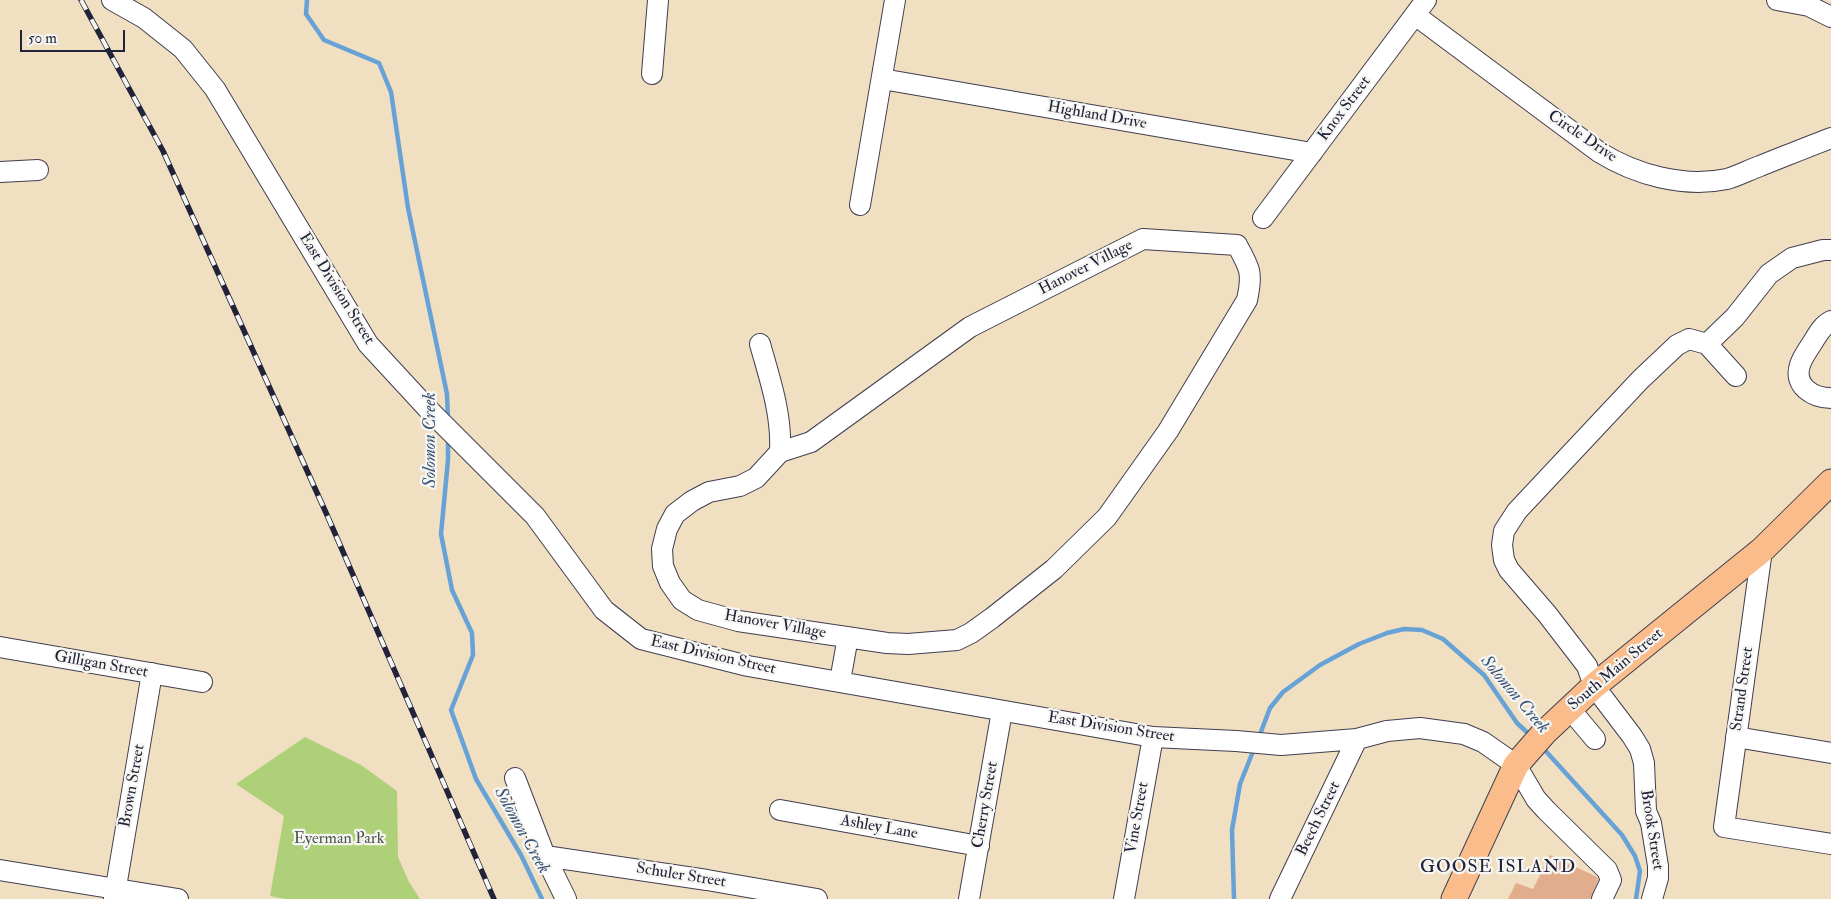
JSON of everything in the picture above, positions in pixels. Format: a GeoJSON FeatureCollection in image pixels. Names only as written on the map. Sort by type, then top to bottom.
{"type":"FeatureCollection","features":[{"type":"Feature","properties":{"kind":"main road","name":"South Main Street"},"geometry":{"type":"LineString","coordinates":[[1454,899],[1529,749],[1569,708],[1594,686],[1762,550],[1831,482]]}},
{"type":"Feature","properties":{"kind":"street","name":"East Division Street"},"geometry":{"type":"LineString","coordinates":[[112,0],[144,18],[183,49],[215,89],[368,344],[428,409],[535,516],[604,610],[641,639],[748,666],[1153,737],[1281,745],[1357,739],[1387,732],[1420,728],[1464,734],[1483,742],[1529,749]]}},
{"type":"Feature","properties":{"kind":"street"},"geometry":{"type":"LineString","coordinates":[[652,74],[658,0]]}},
{"type":"Feature","properties":{"kind":"street"},"geometry":{"type":"LineString","coordinates":[[860,205],[895,0]]}},
{"type":"Feature","properties":{"kind":"street"},"geometry":{"type":"LineString","coordinates":[[1778,0],[1808,6],[1831,16]]}},
{"type":"Feature","properties":{"kind":"street","name":"Circle Drive"},"geometry":{"type":"LineString","coordinates":[[1420,7],[1599,152],[1615,162],[1664,178],[1683,182],[1702,182],[1728,178],[1831,138]]}},
{"type":"Feature","properties":{"kind":"street","name":"Knox Street"},"geometry":{"type":"LineString","coordinates":[[1263,218],[1420,7]]}},
{"type":"Feature","properties":{"kind":"street","name":"Highland Drive"},"geometry":{"type":"LineString","coordinates":[[882,79],[1312,153]]}},
{"type":"Feature","properties":{"kind":"street"},"geometry":{"type":"LineString","coordinates":[[0,172],[38,170]]}},
{"type":"Feature","properties":{"kind":"street","name":"Hanover Village"},"geometry":{"type":"LineString","coordinates":[[1143,239],[1237,245],[1249,266],[1250,284],[1247,300],[1168,431],[1107,518],[1054,568],[992,618],[971,633],[957,640],[908,644],[887,643],[738,621],[698,610],[682,600],[670,583],[663,566],[662,549],[666,529],[675,514],[692,501],[709,492],[740,486],[756,478],[780,452],[811,442],[970,327],[1143,239]]}},
{"type":"Feature","properties":{"kind":"street"},"geometry":{"type":"LineString","coordinates":[[1736,376],[1707,344],[1735,317],[1768,274],[1792,258],[1823,250],[1831,250]]}},
{"type":"Feature","properties":{"kind":"street"},"geometry":{"type":"LineString","coordinates":[[1831,322],[1824,325],[1818,333],[1800,362],[1798,372],[1799,380],[1806,390],[1814,396],[1831,398]]}},
{"type":"Feature","properties":{"kind":"street","name":"Brook Street"},"geometry":{"type":"LineString","coordinates":[[1652,899],[1658,878],[1658,866],[1651,823],[1646,811],[1644,763],[1640,749],[1594,686],[1587,666],[1547,614],[1509,570],[1504,560],[1502,546],[1504,532],[1517,511],[1676,344],[1689,338],[1707,344]]}},
{"type":"Feature","properties":{"kind":"street"},"geometry":{"type":"LineString","coordinates":[[760,344],[779,414],[781,432],[780,452]]}},
{"type":"Feature","properties":{"kind":"street","name":"Strand Street"},"geometry":{"type":"LineString","coordinates":[[1762,550],[1724,827],[1831,844]]}},
{"type":"Feature","properties":{"kind":"street","name":"Hanover Village"},"geometry":{"type":"LineString","coordinates":[[840,681],[848,637]]}},
{"type":"Feature","properties":{"kind":"street","name":"Gilligan Street"},"geometry":{"type":"LineString","coordinates":[[0,647],[202,682]]}},
{"type":"Feature","properties":{"kind":"street","name":"Brown Street"},"geometry":{"type":"LineString","coordinates":[[115,894],[152,673]]}},
{"type":"Feature","properties":{"kind":"street"},"geometry":{"type":"LineString","coordinates":[[1569,708],[1595,739]]}},
{"type":"Feature","properties":{"kind":"street","name":"Cherry Street"},"geometry":{"type":"LineString","coordinates":[[969,899],[1002,710]]}},
{"type":"Feature","properties":{"kind":"street","name":"Vine Street"},"geometry":{"type":"LineString","coordinates":[[1124,899],[1153,737]]}},
{"type":"Feature","properties":{"kind":"street"},"geometry":{"type":"LineString","coordinates":[[1736,737],[1831,753]]}},
{"type":"Feature","properties":{"kind":"street","name":"Beech Street"},"geometry":{"type":"LineString","coordinates":[[1280,899],[1357,739]]}},
{"type":"Feature","properties":{"kind":"street"},"geometry":{"type":"LineString","coordinates":[[1529,749],[1536,799],[1607,870],[1611,880],[1602,899]]}},
{"type":"Feature","properties":{"kind":"street"},"geometry":{"type":"LineString","coordinates":[[516,778],[545,856],[566,899]]}},
{"type":"Feature","properties":{"kind":"street","name":"Ashley Lane"},"geometry":{"type":"LineString","coordinates":[[780,810],[978,846]]}},
{"type":"Feature","properties":{"kind":"street","name":"Schuler Street"},"geometry":{"type":"LineString","coordinates":[[545,856],[707,880],[817,899]]}},
{"type":"Feature","properties":{"kind":"street"},"geometry":{"type":"LineString","coordinates":[[0,870],[115,894],[178,899]]}},
{"type":"Feature","properties":{"kind":"green space","name":"Eyerman Park"},"geometry":{"type":"Polygon","coordinates":[[[305,737],[361,765],[397,791],[398,857],[409,882],[420,899],[285,899],[270,896],[284,816],[236,784],[305,737]]]}},
{"type":"Feature","properties":{"kind":"building"},"geometry":{"type":"Polygon","coordinates":[[[1550,855],[1597,877],[1598,880],[1590,899],[1508,899],[1516,883],[1533,889],[1550,855]]]}},
{"type":"Feature","properties":{"kind":"waterway","name":"Solomon Creek"},"geometry":{"type":"LineString","coordinates":[[307,0],[306,14],[324,40],[379,63],[391,92],[408,208],[447,394],[448,419]]}},
{"type":"Feature","properties":{"kind":"waterway","name":"Solomon Creek"},"geometry":{"type":"LineString","coordinates":[[448,439],[448,460],[441,534],[452,590],[472,633],[473,655],[451,710],[476,779],[521,855],[542,899]]}},
{"type":"Feature","properties":{"kind":"waterway","name":"Solomon Creek"},"geometry":{"type":"LineString","coordinates":[[1259,737],[1270,708],[1283,692],[1320,665],[1359,644],[1387,633],[1404,629],[1422,630],[1443,639],[1484,675],[1517,723],[1531,736]]}},
{"type":"Feature","properties":{"kind":"waterway","name":"Solomon Creek"},"geometry":{"type":"LineString","coordinates":[[1542,747],[1622,835],[1635,856],[1640,871],[1636,899]]}},
{"type":"Feature","properties":{"kind":"waterway","name":"Solomon Creek"},"geometry":{"type":"LineString","coordinates":[[1234,899],[1232,830],[1240,784],[1254,749]]}},
{"type":"Feature","properties":{"kind":"railway"},"geometry":{"type":"LineString","coordinates":[[81,0],[163,151],[327,515],[494,899]]}},
{"type":"Feature","properties":{"kind":"district","name":"GOOSE ISLAND"},"geometry":{"type":"Point","coordinates":[1498,868]}}]}
